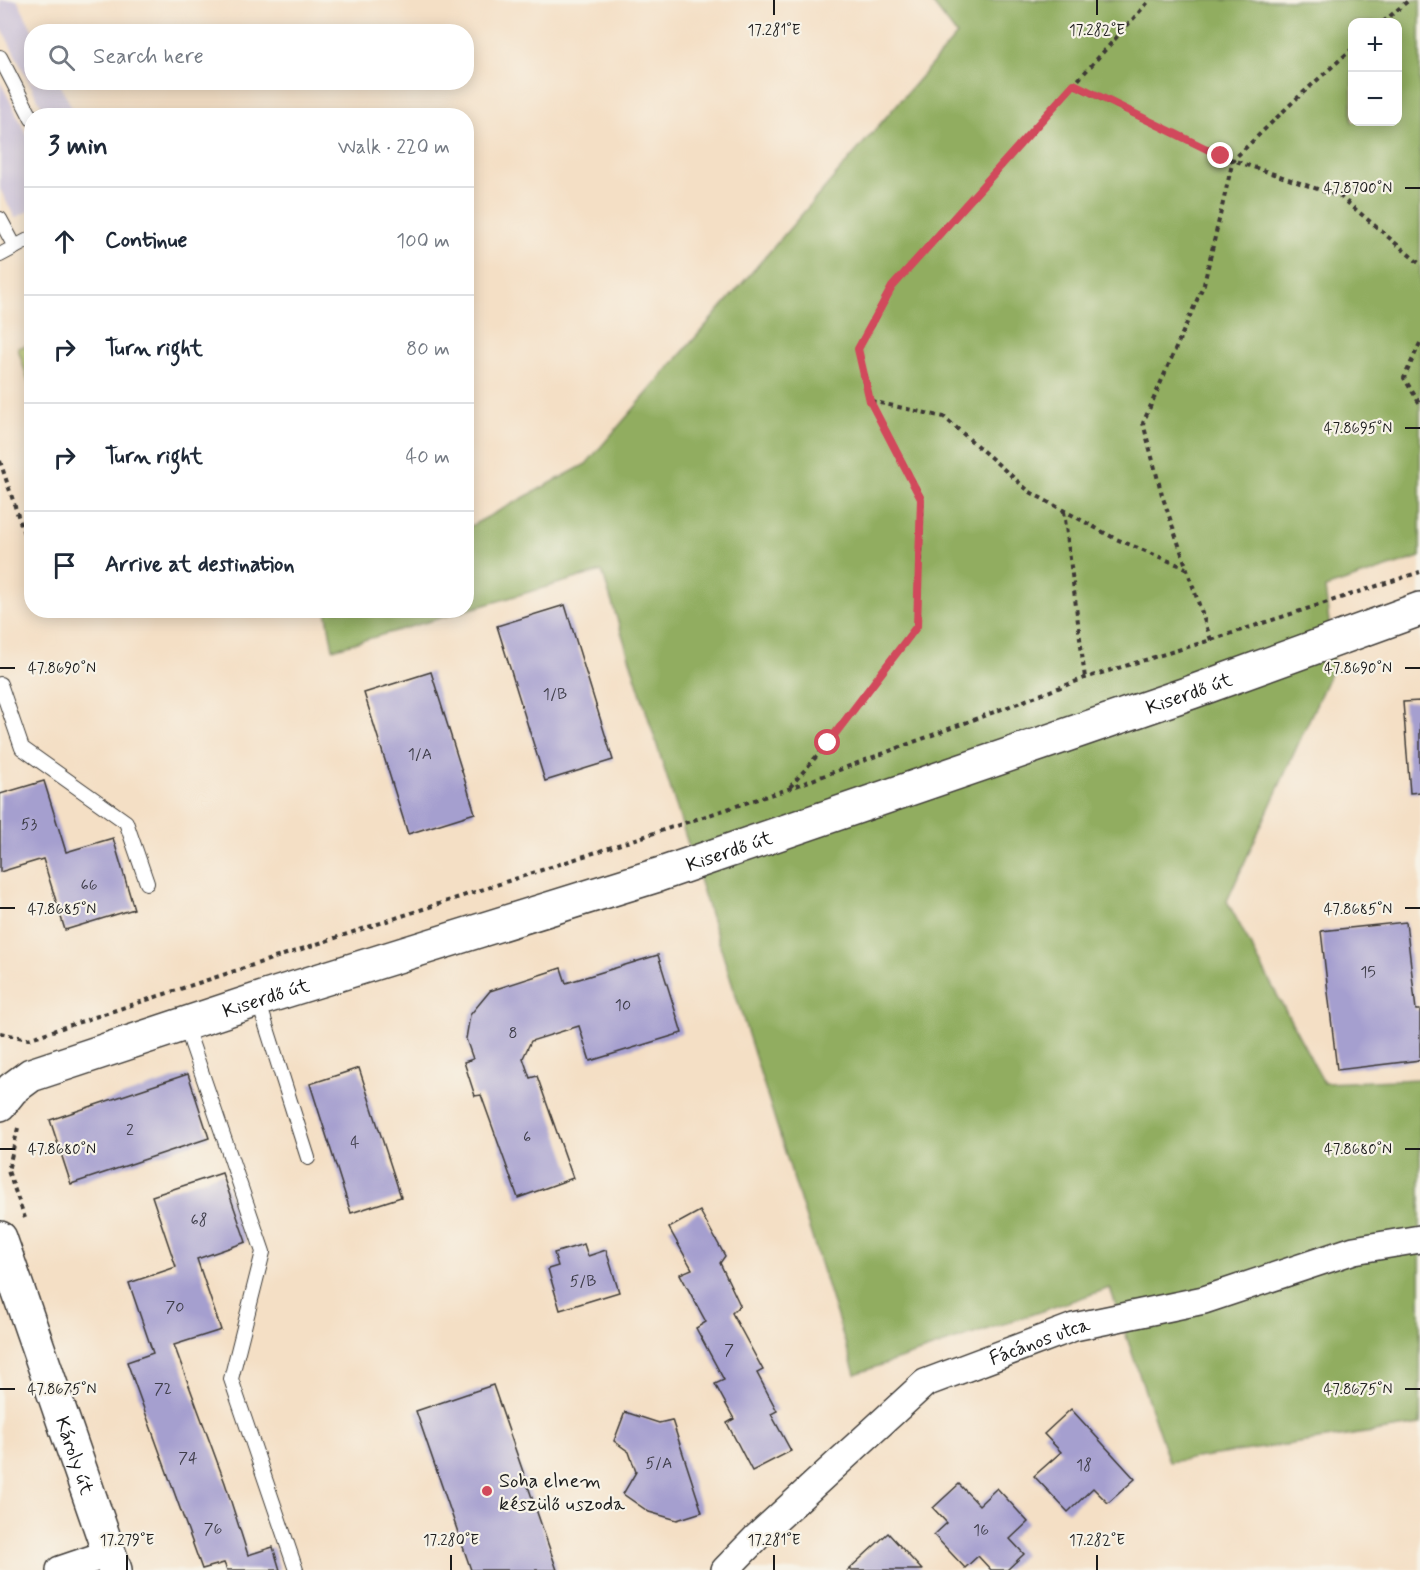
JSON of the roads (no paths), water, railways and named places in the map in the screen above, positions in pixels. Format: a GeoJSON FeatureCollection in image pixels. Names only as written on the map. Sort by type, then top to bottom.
{"type":"FeatureCollection","features":[{"type":"Feature","properties":{"kind":"street","name":"Kiserdő út"},"geometry":{"type":"LineString","coordinates":[[0,1104],[12,1089],[16,1073],[185,1024],[680,867],[1181,696],[1420,609]]}},
{"type":"Feature","properties":{"kind":"street","name":"Károly út"},"geometry":{"type":"LineString","coordinates":[[14,1232],[112,1562]]}},
{"type":"Feature","properties":{"kind":"street","name":"Fácános utca"},"geometry":{"type":"LineString","coordinates":[[725,1570],[757,1537],[925,1383],[1074,1327],[1204,1300],[1354,1250],[1420,1239]]}},
{"type":"Feature","properties":{"kind":"street"},"geometry":{"type":"LineString","coordinates":[[60,1570],[112,1562]]}},
{"type":"Feature","properties":{"kind":"lane"},"geometry":{"type":"LineString","coordinates":[[0,57],[26,108]]}},
{"type":"Feature","properties":{"kind":"lane"},"geometry":{"type":"LineString","coordinates":[[0,219],[15,247]]}},
{"type":"Feature","properties":{"kind":"lane"},"geometry":{"type":"LineString","coordinates":[[0,255],[24,242]]}},
{"type":"Feature","properties":{"kind":"lane"},"geometry":{"type":"LineString","coordinates":[[0,684],[22,748],[126,822],[147,883]]}},
{"type":"Feature","properties":{"kind":"lane"},"geometry":{"type":"LineString","coordinates":[[258,1000],[308,1158]]}},
{"type":"Feature","properties":{"kind":"lane"},"geometry":{"type":"LineString","coordinates":[[185,1024],[263,1252],[231,1379],[296,1570]]}},
{"type":"Feature","properties":{"kind":"place","name":"Soha elnem készülő uszoda"},"geometry":{"type":"Point","coordinates":[487,1491]}}]}
